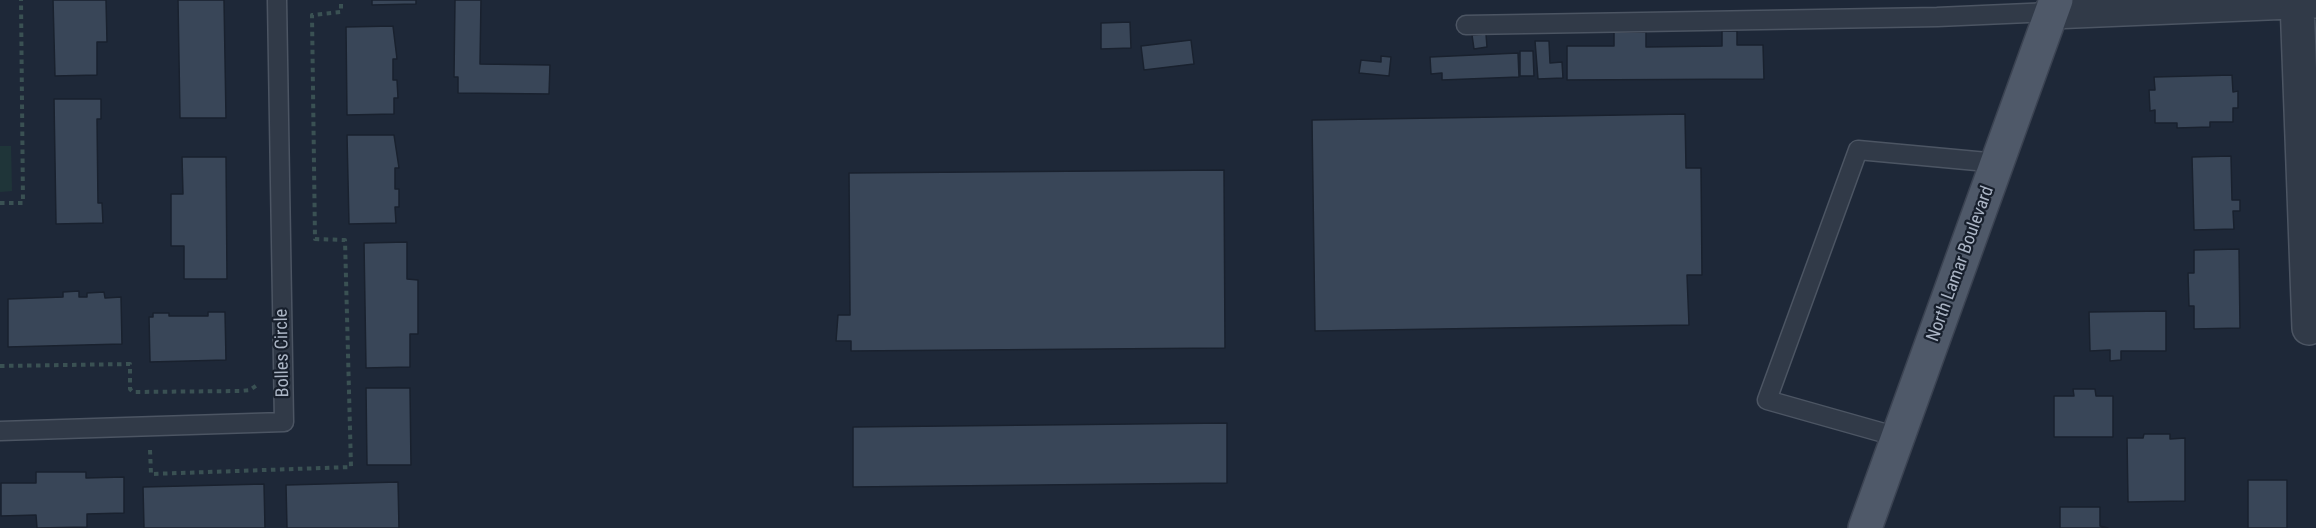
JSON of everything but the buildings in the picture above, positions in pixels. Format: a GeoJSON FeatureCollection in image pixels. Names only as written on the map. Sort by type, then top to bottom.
{"type":"FeatureCollection","features":[{"type":"Feature","properties":{"kind":"main road","name":"North Lamar Boulevard"},"geometry":{"type":"LineString","coordinates":[[1865,528],[2054,6]]}},
{"type":"Feature","properties":{"kind":"street"},"geometry":{"type":"LineString","coordinates":[[2054,6],[2306,1],[2309,328]]}},
{"type":"Feature","properties":{"kind":"lane","name":"Bolles Circle"},"geometry":{"type":"LineString","coordinates":[[0,431],[284,422],[277,0]]}},
{"type":"Feature","properties":{"kind":"lane"},"geometry":{"type":"LineString","coordinates":[[1466,25],[1925,17],[2054,6]]}},
{"type":"Feature","properties":{"kind":"lane"},"geometry":{"type":"LineString","coordinates":[[1898,436],[1767,400],[1858,150],[1998,163]]}},
{"type":"Feature","properties":{"kind":"path"},"geometry":{"type":"LineString","coordinates":[[0,203],[23,203],[21,0]]}},
{"type":"Feature","properties":{"kind":"path"},"geometry":{"type":"LineString","coordinates":[[0,366],[130,364],[130,389],[133,392],[250,390],[264,376]]}},
{"type":"Feature","properties":{"kind":"green space"},"geometry":{"type":"Polygon","coordinates":[[[0,146],[11,146],[12,191],[0,192],[0,146]]]}}]}
